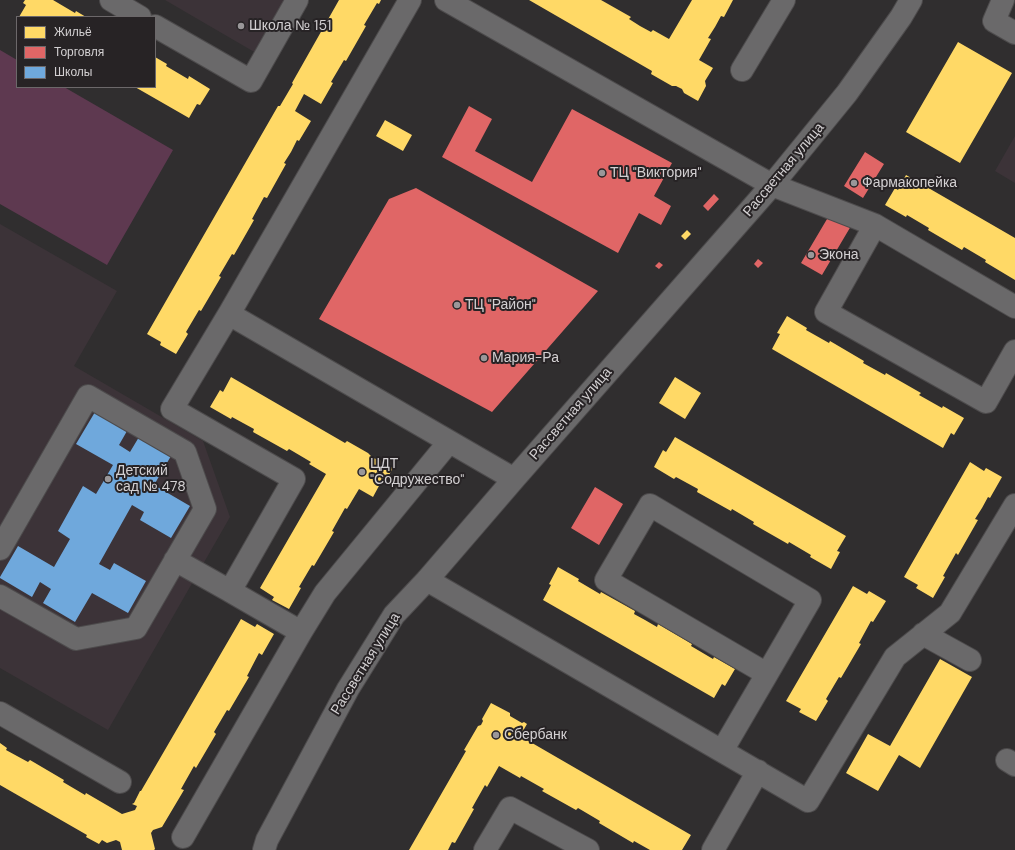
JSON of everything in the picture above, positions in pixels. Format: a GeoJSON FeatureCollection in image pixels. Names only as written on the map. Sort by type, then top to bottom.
{"type":"FeatureCollection","features":[{"type":"Feature","properties":{"kind":"street"},"geometry":{"type":"LineString","coordinates":[[111,0],[138,16]]}},
{"type":"Feature","properties":{"kind":"street"},"geometry":{"type":"LineString","coordinates":[[156,27],[251,80],[297,0]]}},
{"type":"Feature","properties":{"kind":"street"},"geometry":{"type":"LineString","coordinates":[[230,591],[294,479],[172,409],[229,314],[410,0]]}},
{"type":"Feature","properties":{"kind":"street"},"geometry":{"type":"LineString","coordinates":[[446,0],[772,185],[875,225],[1015,307]]}},
{"type":"Feature","properties":{"kind":"street"},"geometry":{"type":"LineString","coordinates":[[742,70],[784,0]]}},
{"type":"Feature","properties":{"kind":"street","name":"Рассветная улица"},"geometry":{"type":"LineString","coordinates":[[264,850],[267,840],[348,689],[394,615],[427,580],[772,185],[847,93],[912,0]]}},
{"type":"Feature","properties":{"kind":"street"},"geometry":{"type":"LineString","coordinates":[[1003,0],[994,21],[1015,33]]}},
{"type":"Feature","properties":{"kind":"street"},"geometry":{"type":"LineString","coordinates":[[875,225],[826,312],[986,402],[1015,351]]}},
{"type":"Feature","properties":{"kind":"street"},"geometry":{"type":"LineString","coordinates":[[229,314],[514,479]]}},
{"type":"Feature","properties":{"kind":"street"},"geometry":{"type":"LineString","coordinates":[[0,549],[88,396],[185,452],[205,509],[136,628],[76,639],[0,596]]}},
{"type":"Feature","properties":{"kind":"street"},"geometry":{"type":"LineString","coordinates":[[183,836],[325,593],[449,442]]}},
{"type":"Feature","properties":{"kind":"street"},"geometry":{"type":"LineString","coordinates":[[722,751],[767,674],[810,600],[650,505],[606,580],[767,674]]}},
{"type":"Feature","properties":{"kind":"street"},"geometry":{"type":"LineString","coordinates":[[427,580],[808,801],[895,657],[950,613],[1015,505]]}},
{"type":"Feature","properties":{"kind":"street"},"geometry":{"type":"LineString","coordinates":[[175,560],[301,632]]}},
{"type":"Feature","properties":{"kind":"street"},"geometry":{"type":"LineString","coordinates":[[923,634],[970,660]]}},
{"type":"Feature","properties":{"kind":"street"},"geometry":{"type":"LineString","coordinates":[[0,713],[120,782]]}},
{"type":"Feature","properties":{"kind":"street"},"geometry":{"type":"LineString","coordinates":[[713,850],[758,771]]}},
{"type":"Feature","properties":{"kind":"street"},"geometry":{"type":"LineString","coordinates":[[485,850],[510,808],[588,850]]}},
{"type":"Feature","properties":{"kind":"shaded area","name":"Школа № 151"},"geometry":{"type":"Polygon","coordinates":[[[165,0],[287,0],[256,53],[165,0]]]}},
{"type":"Feature","properties":{"kind":"shaded area"},"geometry":{"type":"Polygon","coordinates":[[[0,50],[16,59],[16,88],[66,88],[173,150],[107,265],[0,204],[0,50]]]}},
{"type":"Feature","properties":{"kind":"shaded area"},"geometry":{"type":"Polygon","coordinates":[[[1015,136],[1015,183],[995,171],[1015,136]]]}},
{"type":"Feature","properties":{"kind":"shaded area","name":"Детский сад № 478"},"geometry":{"type":"Polygon","coordinates":[[[0,224],[117,291],[74,366],[203,441],[230,517],[108,730],[0,668],[0,224]]]}},
{"type":"Feature","properties":{"kind":"building: Жильё"},"geometry":{"type":"Polygon","coordinates":[[[25,0],[53,0],[75,13],[76,11],[84,16],[20,16],[26,5],[23,3],[25,0]]]}},
{"type":"Feature","properties":{"kind":"building: Жильё"},"geometry":{"type":"Polygon","coordinates":[[[339,0],[381,0],[379,4],[377,3],[364,25],[366,26],[346,61],[344,60],[331,82],[333,83],[321,104],[304,94],[295,111],[311,121],[299,141],[297,140],[284,163],[286,164],[267,198],[264,197],[252,219],[254,220],[234,255],[232,254],[219,276],[221,277],[201,311],[199,310],[186,332],[188,334],[176,354],[160,345],[161,342],[147,334],[278,106],[280,106],[293,84],[292,83],[339,0]]]}},
{"type":"Feature","properties":{"kind":"building: Жильё"},"geometry":{"type":"Polygon","coordinates":[[[529,0],[601,0],[631,17],[629,19],[640,26],[651,32],[653,30],[669,39],[692,0],[733,0],[724,17],[721,16],[708,38],[711,39],[699,60],[713,68],[705,81],[706,86],[698,101],[684,93],[682,89],[672,86],[651,74],[652,71],[529,0]]]}},
{"type":"Feature","properties":{"kind":"building: Жильё"},"geometry":{"type":"Polygon","coordinates":[[[958,42],[1012,73],[960,163],[906,132],[958,42]]]}},
{"type":"Feature","properties":{"kind":"building: Жильё"},"geometry":{"type":"Polygon","coordinates":[[[156,58],[167,64],[166,66],[188,79],[189,76],[210,89],[200,105],[197,104],[189,118],[137,88],[156,88],[156,58]]]}},
{"type":"Feature","properties":{"kind":"building: Жильё"},"geometry":{"type":"Polygon","coordinates":[[[385,120],[412,135],[403,151],[376,136],[385,120]]]}},
{"type":"Feature","properties":{"kind":"building: Жильё"},"geometry":{"type":"Polygon","coordinates":[[[906,175],[1015,238],[1015,280],[964,247],[962,250],[928,230],[929,228],[907,215],[906,217],[885,205],[895,188],[898,190],[906,175]]]}},
{"type":"Feature","properties":{"kind":"building: Жильё"},"geometry":{"type":"Polygon","coordinates":[[[687,230],[691,234],[685,240],[681,236],[687,230]]]}},
{"type":"Feature","properties":{"kind":"building: Жильё"},"geometry":{"type":"Polygon","coordinates":[[[787,316],[807,328],[806,330],[829,343],[830,341],[864,361],[863,363],[885,375],[886,373],[921,393],[919,395],[964,418],[954,435],[951,433],[943,448],[772,349],[780,334],[777,333],[787,316]]]}},
{"type":"Feature","properties":{"kind":"building: Жильё"},"geometry":{"type":"Polygon","coordinates":[[[231,377],[345,443],[347,441],[368,453],[373,458],[380,460],[393,468],[385,482],[380,484],[373,497],[359,489],[347,509],[345,508],[332,531],[334,532],[314,566],[312,565],[299,587],[301,588],[289,609],[272,600],[274,597],[260,588],[326,474],[309,464],[311,462],[289,449],[287,451],[253,432],[254,429],[232,417],[231,419],[210,407],[220,390],[223,392],[231,377]]]}},
{"type":"Feature","properties":{"kind":"building: Жильё"},"geometry":{"type":"Polygon","coordinates":[[[675,377],[701,393],[685,419],[659,403],[675,377]]]}},
{"type":"Feature","properties":{"kind":"building: Жильё"},"geometry":{"type":"Polygon","coordinates":[[[675,437],[846,536],[837,551],[840,552],[831,569],[810,557],[811,555],[789,542],[788,544],[753,524],[754,522],[732,509],[731,511],[697,492],[698,489],[676,477],[674,479],[654,467],[663,450],[666,452],[675,437]]]}},
{"type":"Feature","properties":{"kind":"building: Жильё"},"geometry":{"type":"Polygon","coordinates":[[[970,462],[984,471],[986,468],[1002,477],[990,498],[988,497],[975,519],[978,520],[958,555],[956,553],[933,598],[916,588],[918,585],[904,577],[970,462]]]}},
{"type":"Feature","properties":{"kind":"building: Жильё"},"geometry":{"type":"Polygon","coordinates":[[[558,567],[579,579],[578,581],[600,594],[601,592],[635,611],[634,614],[657,627],[658,624],[692,644],[691,646],[713,659],[714,657],[735,669],[725,686],[722,684],[714,698],[543,600],[558,567]]]}},
{"type":"Feature","properties":{"kind":"building: Жильё"},"geometry":{"type":"Polygon","coordinates":[[[853,586],[867,594],[869,591],[886,601],[873,622],[871,621],[859,643],[861,644],[841,678],[839,677],[826,699],[828,701],[816,721],[799,712],[801,709],[786,701],[853,586]]]}},
{"type":"Feature","properties":{"kind":"building: Жильё"},"geometry":{"type":"Polygon","coordinates":[[[241,619],[255,627],[257,624],[274,634],[262,655],[259,653],[247,676],[249,677],[229,711],[227,710],[214,732],[216,734],[196,768],[194,766],[181,789],[184,790],[162,827],[153,830],[151,833],[154,850],[122,850],[120,842],[116,840],[107,843],[102,840],[99,844],[86,837],[87,835],[0,785],[0,743],[7,748],[6,750],[28,762],[30,760],[64,780],[63,782],[85,795],[86,793],[122,814],[135,810],[137,806],[132,804],[134,803],[241,619]]]}},
{"type":"Feature","properties":{"kind":"building: Жильё"},"geometry":{"type":"Polygon","coordinates":[[[940,659],[972,677],[920,768],[899,755],[878,791],[846,773],[868,734],[890,746],[940,659]]]}},
{"type":"Feature","properties":{"kind":"building: Жильё"},"geometry":{"type":"Polygon","coordinates":[[[491,703],[510,713],[510,716],[522,723],[524,722],[527,724],[520,736],[691,835],[682,850],[650,850],[634,841],[633,843],[599,823],[600,821],[578,808],[576,810],[542,791],[544,789],[499,766],[487,787],[485,785],[472,808],[474,809],[455,843],[452,842],[448,850],[409,850],[466,751],[464,750],[478,726],[481,725],[483,721],[482,719],[491,703]]]}},
{"type":"Feature","properties":{"kind":"building: Торговля","name":"ТЦ \"Виктория\""},"geometry":{"type":"Polygon","coordinates":[[[469,106],[492,119],[475,151],[532,182],[572,109],[672,163],[654,196],[671,206],[661,225],[639,213],[618,253],[442,157],[469,106]]]}},
{"type":"Feature","properties":{"kind":"building: Торговля"},"geometry":{"type":"Polygon","coordinates":[[[865,152],[884,164],[863,198],[844,186],[865,152]]]}},
{"type":"Feature","properties":{"kind":"building: Торговля","name":"ТЦ \"Район\""},"geometry":{"type":"Polygon","coordinates":[[[416,188],[598,291],[492,412],[319,319],[389,199],[416,188]]]}},
{"type":"Feature","properties":{"kind":"building: Торговля"},"geometry":{"type":"Polygon","coordinates":[[[714,194],[719,199],[708,211],[703,206],[714,194]]]}},
{"type":"Feature","properties":{"kind":"building: Торговля"},"geometry":{"type":"Polygon","coordinates":[[[830,214],[851,226],[822,275],[801,263],[830,214]]]}},
{"type":"Feature","properties":{"kind":"building: Торговля"},"geometry":{"type":"Polygon","coordinates":[[[758,259],[763,263],[758,268],[754,264],[758,259]]]}},
{"type":"Feature","properties":{"kind":"building: Торговля"},"geometry":{"type":"Polygon","coordinates":[[[659,262],[663,265],[659,269],[655,266],[659,262]]]}},
{"type":"Feature","properties":{"kind":"building: Торговля"},"geometry":{"type":"Polygon","coordinates":[[[595,487],[623,504],[599,545],[571,528],[595,487]]]}},
{"type":"Feature","properties":{"kind":"building: Школы"},"geometry":{"type":"Polygon","coordinates":[[[95,412],[127,431],[119,445],[130,452],[139,437],[171,456],[154,485],[190,506],[171,538],[140,520],[144,512],[132,505],[99,564],[110,570],[114,563],[146,581],[128,613],[92,593],[75,622],[43,603],[51,589],[40,582],[32,597],[0,577],[18,546],[54,567],[70,539],[58,531],[83,486],[96,494],[113,465],[76,444],[95,412]]]}},
{"type":"Feature","properties":{"kind":"place","name":"Школа № 151"},"geometry":{"type":"Point","coordinates":[241,26]}},
{"type":"Feature","properties":{"kind":"place","name":"ТЦ \"Виктория\""},"geometry":{"type":"Point","coordinates":[602,173]}},
{"type":"Feature","properties":{"kind":"place","name":"Фармакопейка"},"geometry":{"type":"Point","coordinates":[854,183]}},
{"type":"Feature","properties":{"kind":"place","name":"Экона"},"geometry":{"type":"Point","coordinates":[811,255]}},
{"type":"Feature","properties":{"kind":"place","name":"ТЦ \"Район\""},"geometry":{"type":"Point","coordinates":[457,305]}},
{"type":"Feature","properties":{"kind":"place","name":"Мария-Ра"},"geometry":{"type":"Point","coordinates":[484,358]}},
{"type":"Feature","properties":{"kind":"place","name":"ЦДТ \"Содружество\""},"geometry":{"type":"Point","coordinates":[362,472]}},
{"type":"Feature","properties":{"kind":"place","name":"Детский сад № 478"},"geometry":{"type":"Point","coordinates":[108,479]}},
{"type":"Feature","properties":{"kind":"place","name":"Сбербанк"},"geometry":{"type":"Point","coordinates":[496,735]}}]}
